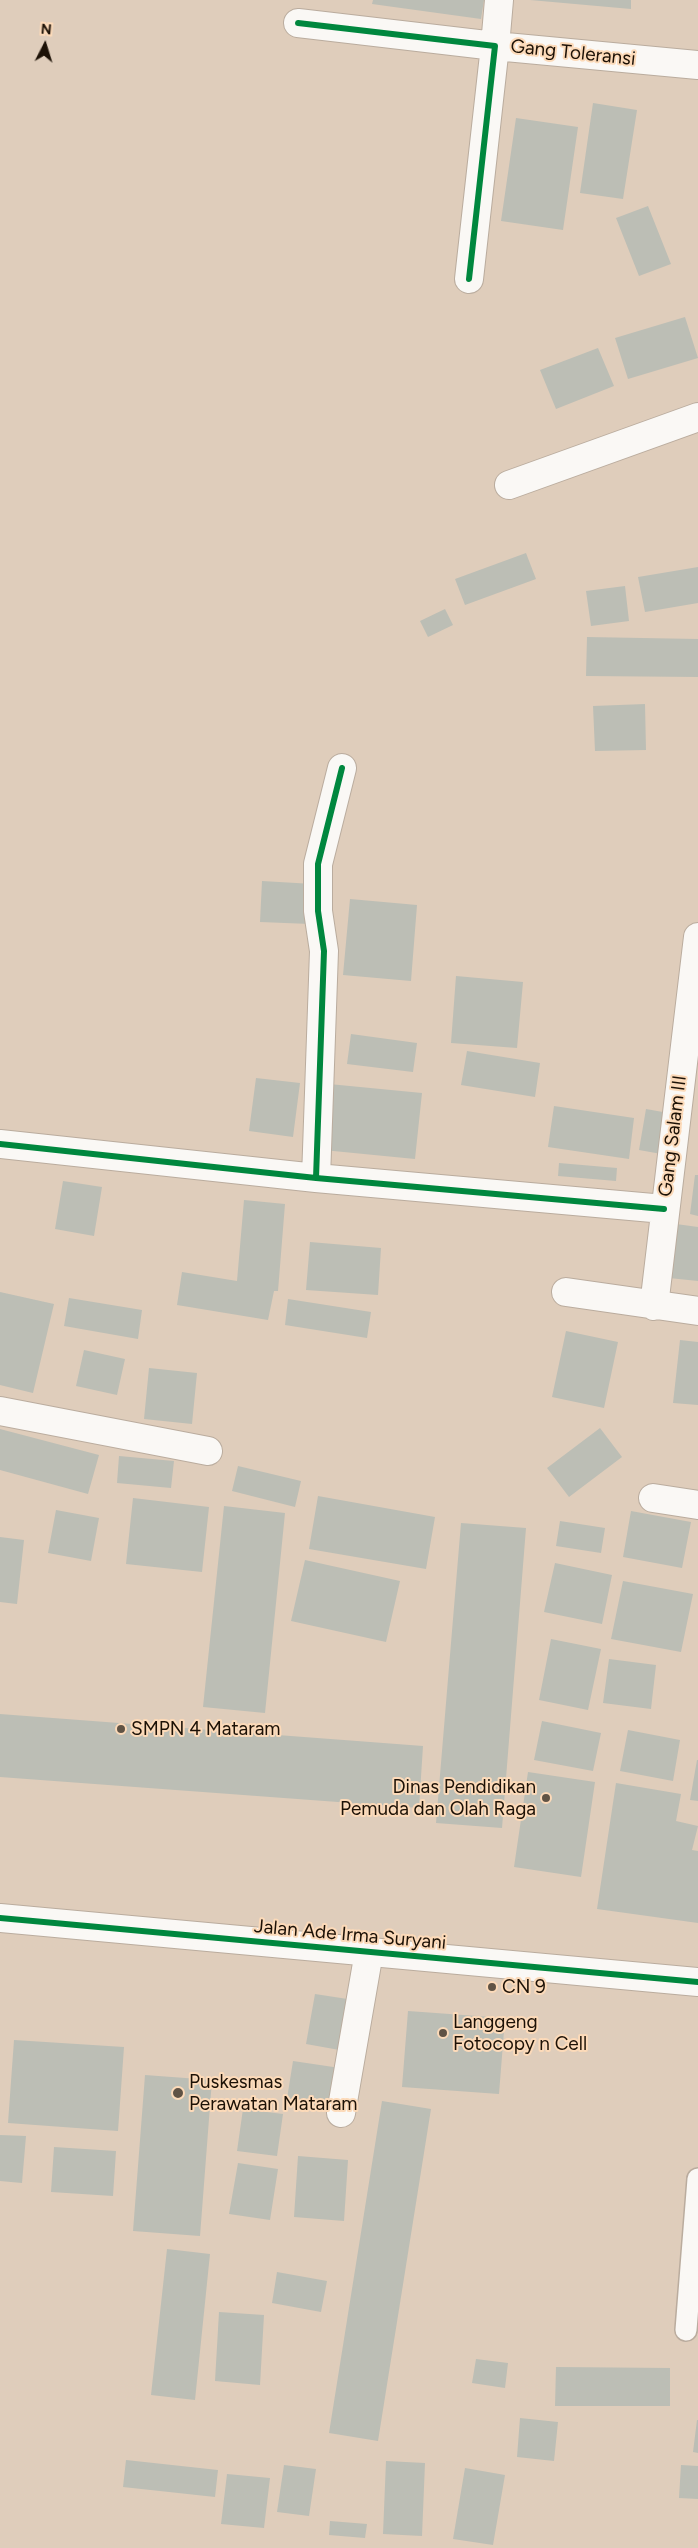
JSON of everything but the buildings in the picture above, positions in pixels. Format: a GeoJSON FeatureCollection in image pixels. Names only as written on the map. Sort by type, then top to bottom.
{"type":"FeatureCollection","features":[{"type":"Feature","properties":{"kind":"street","name":"Gang Toleransi"},"geometry":{"type":"LineString","coordinates":[[499,0],[494,46],[698,65]]}},
{"type":"Feature","properties":{"kind":"street"},"geometry":{"type":"LineString","coordinates":[[298,23],[494,46],[469,279]]}},
{"type":"Feature","properties":{"kind":"street"},"geometry":{"type":"LineString","coordinates":[[509,485],[698,416]]}},
{"type":"Feature","properties":{"kind":"street"},"geometry":{"type":"LineString","coordinates":[[316,1178],[324,951],[318,912],[318,864],[342,768]]}},
{"type":"Feature","properties":{"kind":"street","name":"Gang Salam III"},"geometry":{"type":"LineString","coordinates":[[654,1306],[698,937]]}},
{"type":"Feature","properties":{"kind":"street"},"geometry":{"type":"LineString","coordinates":[[0,1144],[316,1178],[664,1210]]}},
{"type":"Feature","properties":{"kind":"street"},"geometry":{"type":"LineString","coordinates":[[566,1292],[698,1311]]}},
{"type":"Feature","properties":{"kind":"street"},"geometry":{"type":"LineString","coordinates":[[0,1411],[208,1451]]}},
{"type":"Feature","properties":{"kind":"street"},"geometry":{"type":"LineString","coordinates":[[653,1498],[698,1505]]}},
{"type":"Feature","properties":{"kind":"street","name":"Jalan Ade Irma Suryani"},"geometry":{"type":"LineString","coordinates":[[0,1918],[698,1982]]}},
{"type":"Feature","properties":{"kind":"street"},"geometry":{"type":"LineString","coordinates":[[341,2113],[369,1952]]}},
{"type":"Feature","properties":{"kind":"lane"},"geometry":{"type":"LineString","coordinates":[[686,2330],[698,2179]]}},
{"type":"Feature","properties":{"kind":"cycle path"},"geometry":{"type":"LineString","coordinates":[[298,23],[495,46],[469,279]]}},
{"type":"Feature","properties":{"kind":"cycle path"},"geometry":{"type":"LineString","coordinates":[[316,1178],[324,951],[318,911],[318,864],[342,768]]}},
{"type":"Feature","properties":{"kind":"cycle path"},"geometry":{"type":"LineString","coordinates":[[0,1144],[316,1178],[664,1209]]}},
{"type":"Feature","properties":{"kind":"cycle path"},"geometry":{"type":"LineString","coordinates":[[0,1918],[698,1982]]}},
{"type":"Feature","properties":{"kind":"place","name":"SMPN 4 Mataram"},"geometry":{"type":"Point","coordinates":[121,1729]}},
{"type":"Feature","properties":{"kind":"place","name":"Dinas Pendidikan Pemuda dan Olah Raga"},"geometry":{"type":"Point","coordinates":[546,1798]}},
{"type":"Feature","properties":{"kind":"place","name":"CN 9"},"geometry":{"type":"Point","coordinates":[492,1987]}},
{"type":"Feature","properties":{"kind":"place","name":"Langgeng Fotocopy n Cell"},"geometry":{"type":"Point","coordinates":[443,2033]}},
{"type":"Feature","properties":{"kind":"place","name":"Puskesmas Perawatan Mataram"},"geometry":{"type":"Point","coordinates":[178,2093]}}]}
